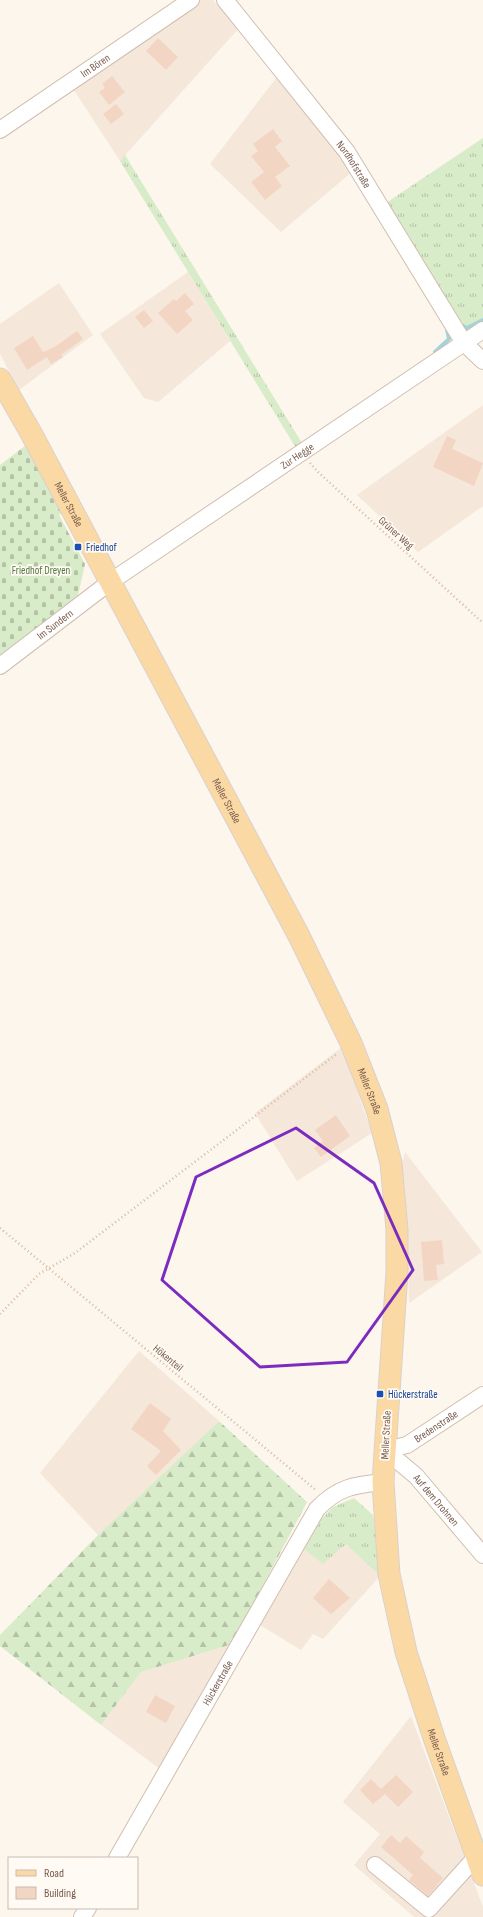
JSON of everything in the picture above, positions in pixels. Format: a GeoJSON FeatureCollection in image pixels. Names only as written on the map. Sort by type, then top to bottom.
{"type":"FeatureCollection","features":[{"type":"Feature","properties":{"kind":"main road","name":"Meller Straße"},"geometry":{"type":"LineString","coordinates":[[0,379],[299,936],[351,1043],[377,1109],[391,1163],[397,1230],[384,1482],[389,1574],[406,1652],[434,1738],[483,1875]]}},
{"type":"Feature","properties":{"kind":"street","name":"Im Bören"},"geometry":{"type":"LineString","coordinates":[[0,130],[191,0]]}},
{"type":"Feature","properties":{"kind":"street","name":"Nordhofstraße"},"geometry":{"type":"LineString","coordinates":[[225,0],[347,152],[464,343],[483,361]]}},
{"type":"Feature","properties":{"kind":"street","name":"Zur Hegge"},"geometry":{"type":"LineString","coordinates":[[110,582],[483,330]]}},
{"type":"Feature","properties":{"kind":"street","name":"Im Sundern"},"geometry":{"type":"LineString","coordinates":[[0,666],[110,582]]}},
{"type":"Feature","properties":{"kind":"street","name":"Bredenstraße"},"geometry":{"type":"LineString","coordinates":[[385,1450],[407,1445],[483,1395]]}},
{"type":"Feature","properties":{"kind":"street","name":"Auf dem Drohnen"},"geometry":{"type":"LineString","coordinates":[[385,1450],[416,1476],[483,1555]]}},
{"type":"Feature","properties":{"kind":"street","name":"Hückerstraße"},"geometry":{"type":"LineString","coordinates":[[118,1857],[317,1509],[328,1498],[341,1489],[359,1484],[384,1482]]}},
{"type":"Feature","properties":{"kind":"street"},"geometry":{"type":"LineString","coordinates":[[375,1865],[429,1909],[476,1856]]}},
{"type":"Feature","properties":{"kind":"path","name":"Grüner Weg"},"geometry":{"type":"LineString","coordinates":[[302,452],[318,472],[483,623]]}},
{"type":"Feature","properties":{"kind":"path"},"geometry":{"type":"LineString","coordinates":[[0,1314],[39,1274],[75,1253],[351,1043]]}},
{"type":"Feature","properties":{"kind":"path","name":"Hökenteil"},"geometry":{"type":"LineString","coordinates":[[0,1228],[310,1486],[328,1498]]}},
{"type":"Feature","properties":{"kind":"highlighted area"},"geometry":{"type":"Polygon","coordinates":[[[296,1128],[374,1183],[413,1270],[347,1362],[260,1367],[162,1280],[196,1177],[296,1128]]]}},
{"type":"Feature","properties":{"kind":"shaded area"},"geometry":{"type":"Polygon","coordinates":[[[201,0],[213,0],[238,29],[120,161],[72,87],[201,0]]]}},
{"type":"Feature","properties":{"kind":"shaded area"},"geometry":{"type":"Polygon","coordinates":[[[277,77],[353,171],[281,232],[210,164],[277,77]]]}},
{"type":"Feature","properties":{"kind":"shaded area"},"geometry":{"type":"Polygon","coordinates":[[[188,272],[230,341],[158,402],[144,398],[100,334],[188,272]]]}},
{"type":"Feature","properties":{"kind":"shaded area"},"geometry":{"type":"Polygon","coordinates":[[[59,283],[93,335],[19,390],[0,354],[0,324],[59,283]]]}},
{"type":"Feature","properties":{"kind":"shaded area"},"geometry":{"type":"Polygon","coordinates":[[[483,405],[483,506],[418,552],[357,495],[483,405]]]}},
{"type":"Feature","properties":{"kind":"shaded area"},"geometry":{"type":"Polygon","coordinates":[[[342,1047],[372,1133],[297,1181],[255,1113],[342,1047]]]}},
{"type":"Feature","properties":{"kind":"shaded area"},"geometry":{"type":"Polygon","coordinates":[[[405,1152],[482,1252],[409,1303],[406,1205],[402,1164],[405,1152]]]}},
{"type":"Feature","properties":{"kind":"shaded area"},"geometry":{"type":"Polygon","coordinates":[[[139,1351],[219,1421],[98,1535],[40,1473],[139,1351]]]}},
{"type":"Feature","properties":{"kind":"shaded area"},"geometry":{"type":"Polygon","coordinates":[[[346,1543],[380,1576],[323,1639],[313,1634],[301,1650],[260,1625],[303,1548],[346,1543]]]}},
{"type":"Feature","properties":{"kind":"shaded area"},"geometry":{"type":"Polygon","coordinates":[[[232,1644],[160,1769],[101,1725],[141,1672],[232,1644]]]}},
{"type":"Feature","properties":{"kind":"shaded area"},"geometry":{"type":"Polygon","coordinates":[[[411,1716],[483,1907],[483,1917],[414,1917],[354,1865],[380,1834],[343,1802],[411,1716]]]}},
{"type":"Feature","properties":{"kind":"green space"},"geometry":{"type":"Polygon","coordinates":[[[483,138],[483,318],[465,331],[386,203],[483,138]]]}},
{"type":"Feature","properties":{"kind":"green space"},"geometry":{"type":"Polygon","coordinates":[[[125,155],[302,443],[296,448],[120,161],[125,155]]]}},
{"type":"Feature","properties":{"kind":"green space","name":"Friedhof Dreyen"},"geometry":{"type":"Polygon","coordinates":[[[26,445],[63,513],[59,515],[85,564],[77,600],[0,656],[0,465],[26,445]]]}},
{"type":"Feature","properties":{"kind":"green space"},"geometry":{"type":"Polygon","coordinates":[[[219,1421],[307,1502],[232,1644],[141,1672],[101,1725],[0,1646],[0,1635],[98,1535],[219,1421]]]}},
{"type":"Feature","properties":{"kind":"green space"},"geometry":{"type":"Polygon","coordinates":[[[354,1498],[373,1515],[380,1576],[346,1544],[323,1564],[303,1548],[318,1522],[333,1507],[354,1498]]]}},
{"type":"Feature","properties":{"kind":"building"},"geometry":{"type":"Polygon","coordinates":[[[158,38],[178,57],[166,70],[146,51],[158,38]]]}},
{"type":"Feature","properties":{"kind":"building"},"geometry":{"type":"Polygon","coordinates":[[[112,76],[125,92],[109,105],[99,92],[105,88],[102,84],[112,76]]]}},
{"type":"Feature","properties":{"kind":"building"},"geometry":{"type":"Polygon","coordinates":[[[116,104],[124,114],[111,124],[103,114],[116,104]]]}},
{"type":"Feature","properties":{"kind":"building"},"geometry":{"type":"Polygon","coordinates":[[[273,129],[282,141],[275,147],[290,166],[275,177],[282,186],[265,200],[251,182],[264,172],[251,156],[258,151],[253,144],[273,129]]]}},
{"type":"Feature","properties":{"kind":"building"},"geometry":{"type":"Polygon","coordinates":[[[185,293],[194,304],[185,311],[193,320],[177,334],[158,313],[174,299],[176,301],[185,293]]]}},
{"type":"Feature","properties":{"kind":"building"},"geometry":{"type":"Polygon","coordinates":[[[144,310],[153,321],[144,328],[135,317],[144,310]]]}},
{"type":"Feature","properties":{"kind":"building"},"geometry":{"type":"Polygon","coordinates":[[[77,331],[83,339],[61,355],[63,357],[51,364],[47,357],[27,370],[14,348],[33,336],[43,352],[56,346],[77,331]]]}},
{"type":"Feature","properties":{"kind":"building"},"geometry":{"type":"Polygon","coordinates":[[[447,436],[456,440],[452,449],[483,463],[474,486],[433,467],[447,436]]]}},
{"type":"Feature","properties":{"kind":"building"},"geometry":{"type":"Polygon","coordinates":[[[336,1115],[350,1136],[321,1157],[314,1148],[323,1141],[315,1130],[336,1115]]]}},
{"type":"Feature","properties":{"kind":"building"},"geometry":{"type":"Polygon","coordinates":[[[442,1240],[444,1264],[436,1265],[438,1280],[424,1281],[421,1242],[442,1240]]]}},
{"type":"Feature","properties":{"kind":"building"},"geometry":{"type":"Polygon","coordinates":[[[150,1403],[171,1419],[163,1431],[181,1450],[156,1475],[147,1466],[161,1451],[131,1429],[150,1403]]]}},
{"type":"Feature","properties":{"kind":"building"},"geometry":{"type":"Polygon","coordinates":[[[329,1579],[350,1598],[331,1614],[313,1598],[329,1579]]]}},
{"type":"Feature","properties":{"kind":"building"},"geometry":{"type":"Polygon","coordinates":[[[155,1695],[175,1706],[166,1723],[146,1712],[155,1695]]]}},
{"type":"Feature","properties":{"kind":"building"},"geometry":{"type":"Polygon","coordinates":[[[396,1775],[413,1792],[398,1807],[385,1794],[373,1804],[360,1790],[371,1779],[381,1789],[396,1775]]]}},
{"type":"Feature","properties":{"kind":"building"},"geometry":{"type":"Polygon","coordinates":[[[391,1835],[400,1843],[406,1836],[424,1852],[420,1858],[443,1878],[428,1896],[409,1880],[413,1875],[381,1847],[391,1835]]]}},
{"type":"Feature","properties":{"kind":"waterway"},"geometry":{"type":"LineString","coordinates":[[461,326],[467,328],[483,320]]}},
{"type":"Feature","properties":{"kind":"waterway"},"geometry":{"type":"LineString","coordinates":[[435,352],[449,339],[447,329]]}},
{"type":"Feature","properties":{"kind":"place","name":"Friedhof"},"geometry":{"type":"Point","coordinates":[78,547]}},
{"type":"Feature","properties":{"kind":"place","name":"Hückerstraße"},"geometry":{"type":"Point","coordinates":[380,1394]}}]}
